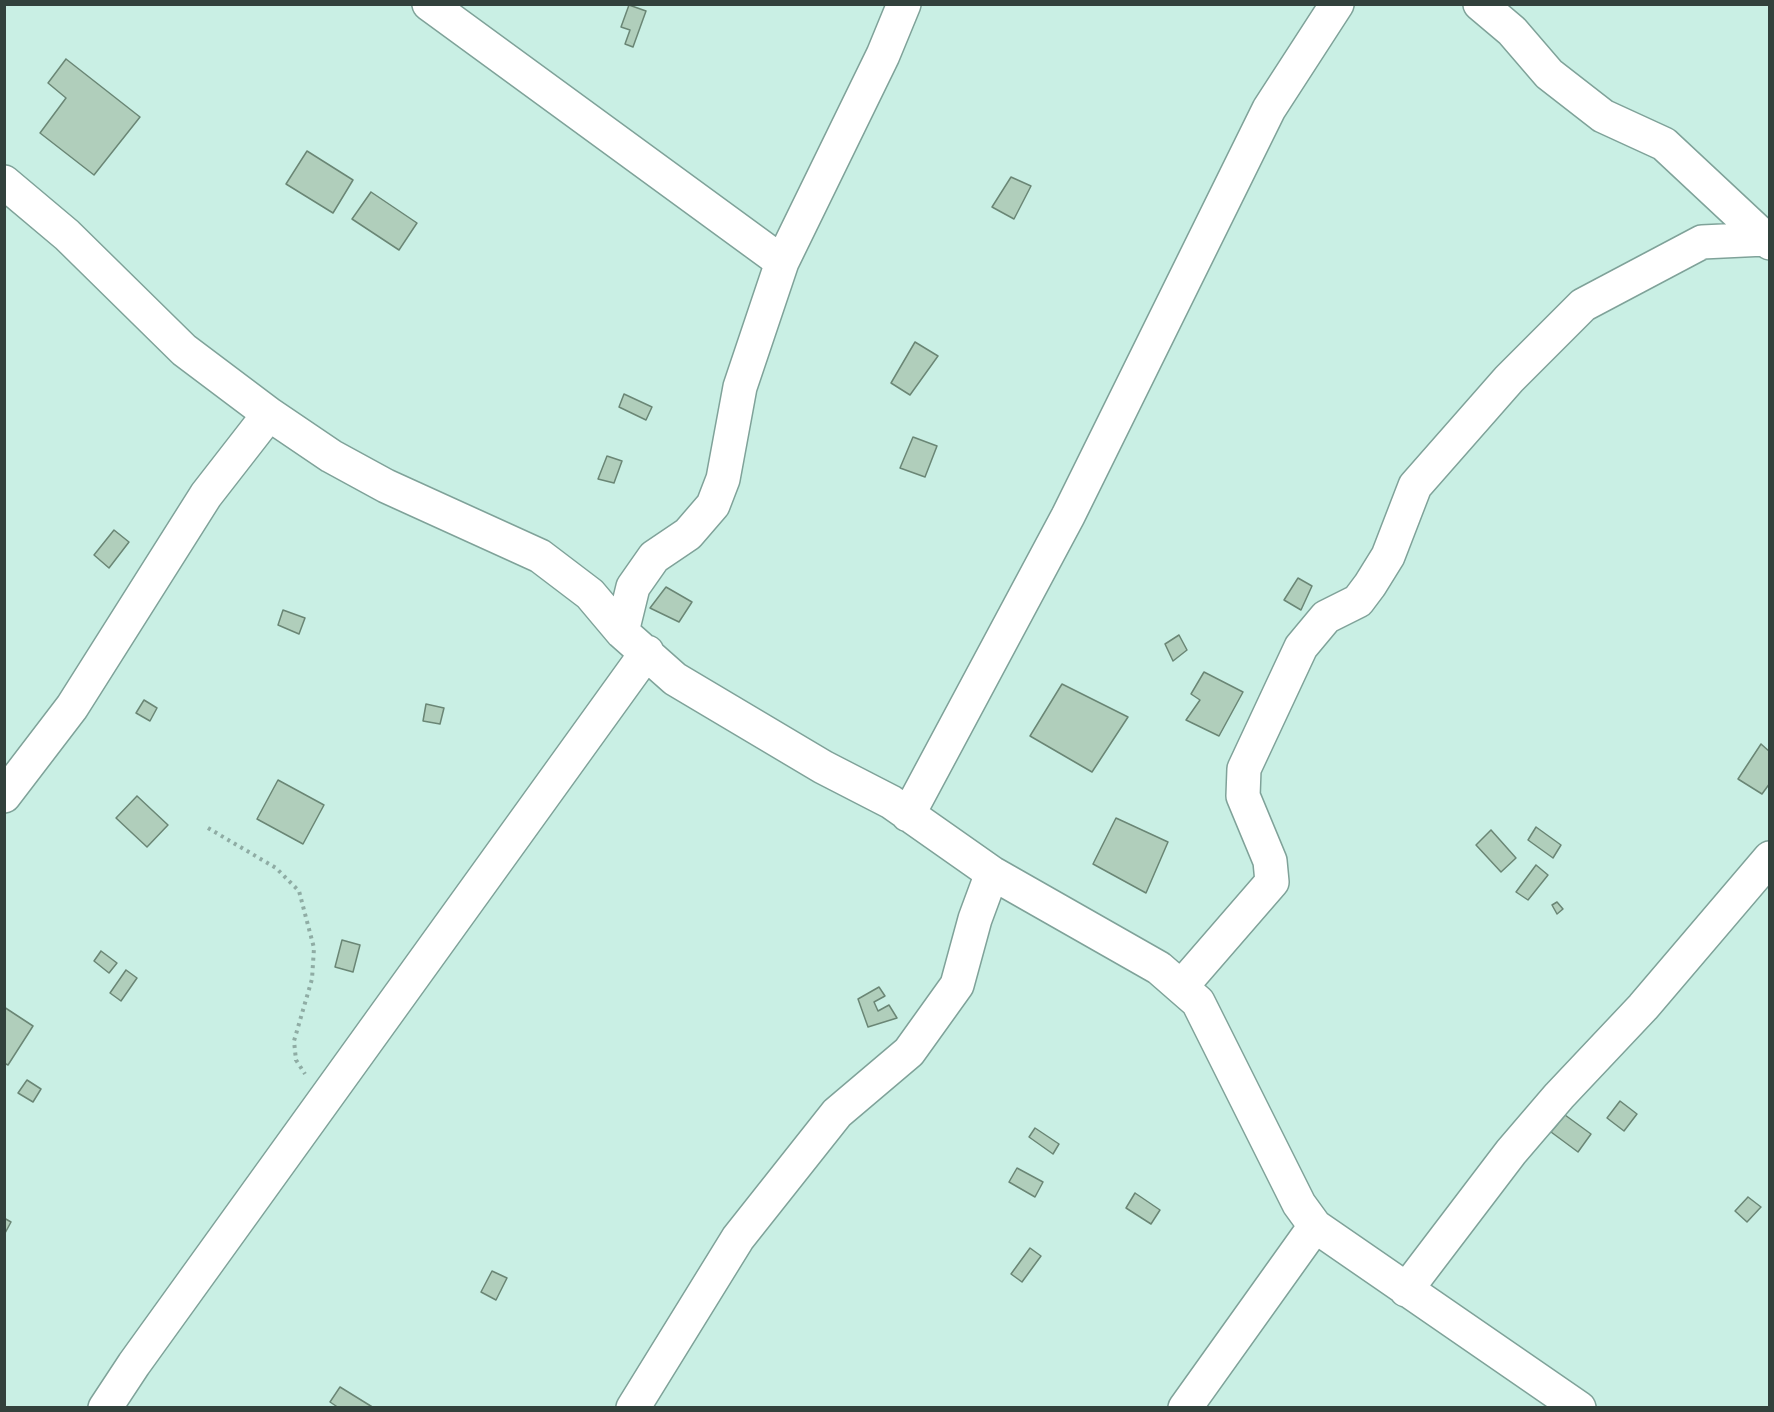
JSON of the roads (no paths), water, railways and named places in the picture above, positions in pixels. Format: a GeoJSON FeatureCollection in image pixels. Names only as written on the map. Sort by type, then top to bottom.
{"type":"FeatureCollection","features":[{"type":"Feature","properties":{"kind":"street"},"geometry":{"type":"LineString","coordinates":[[105,1407],[327,1095],[634,642],[633,587],[643,572],[654,557],[688,534],[713,505],[726,468],[740,387],[782,262],[883,55],[904,4]]}},
{"type":"Feature","properties":{"kind":"street"},"geometry":{"type":"LineString","coordinates":[[908,815],[1068,516],[1269,109],[1337,4]]}},
{"type":"Feature","properties":{"kind":"street"},"geometry":{"type":"LineString","coordinates":[[1480,4],[1512,31],[1549,74],[1603,116],[1664,144],[1767,241]]}},
{"type":"Feature","properties":{"kind":"street"},"geometry":{"type":"LineString","coordinates":[[446,10],[782,262]]}},
{"type":"Feature","properties":{"kind":"street"},"geometry":{"type":"LineString","coordinates":[[4,182],[67,235],[184,350],[269,414],[331,456],[386,486],[540,556],[590,594],[634,642],[675,678],[823,767],[891,802],[992,873],[1160,968],[1198,1002],[1299,1204],[1316,1226],[1579,1407]]}},
{"type":"Feature","properties":{"kind":"street"},"geometry":{"type":"LineString","coordinates":[[1181,987],[1272,882],[1270,861],[1243,796],[1244,769],[1301,647],[1326,617],[1358,601],[1370,585],[1388,556],[1415,486],[1509,379],[1583,305],[1702,242],[1767,241]]}},
{"type":"Feature","properties":{"kind":"street"},"geometry":{"type":"LineString","coordinates":[[4,796],[72,707],[206,495],[269,414]]}},
{"type":"Feature","properties":{"kind":"street"},"geometry":{"type":"LineString","coordinates":[[1406,1290],[1511,1152],[1559,1096],[1643,1007],[1770,858]]}},
{"type":"Feature","properties":{"kind":"street"},"geometry":{"type":"LineString","coordinates":[[633,1407],[738,1238],[837,1113],[909,1052],[957,985],[975,919],[992,873]]}},
{"type":"Feature","properties":{"kind":"street"},"geometry":{"type":"LineString","coordinates":[[1185,1407],[1316,1226]]}}]}
